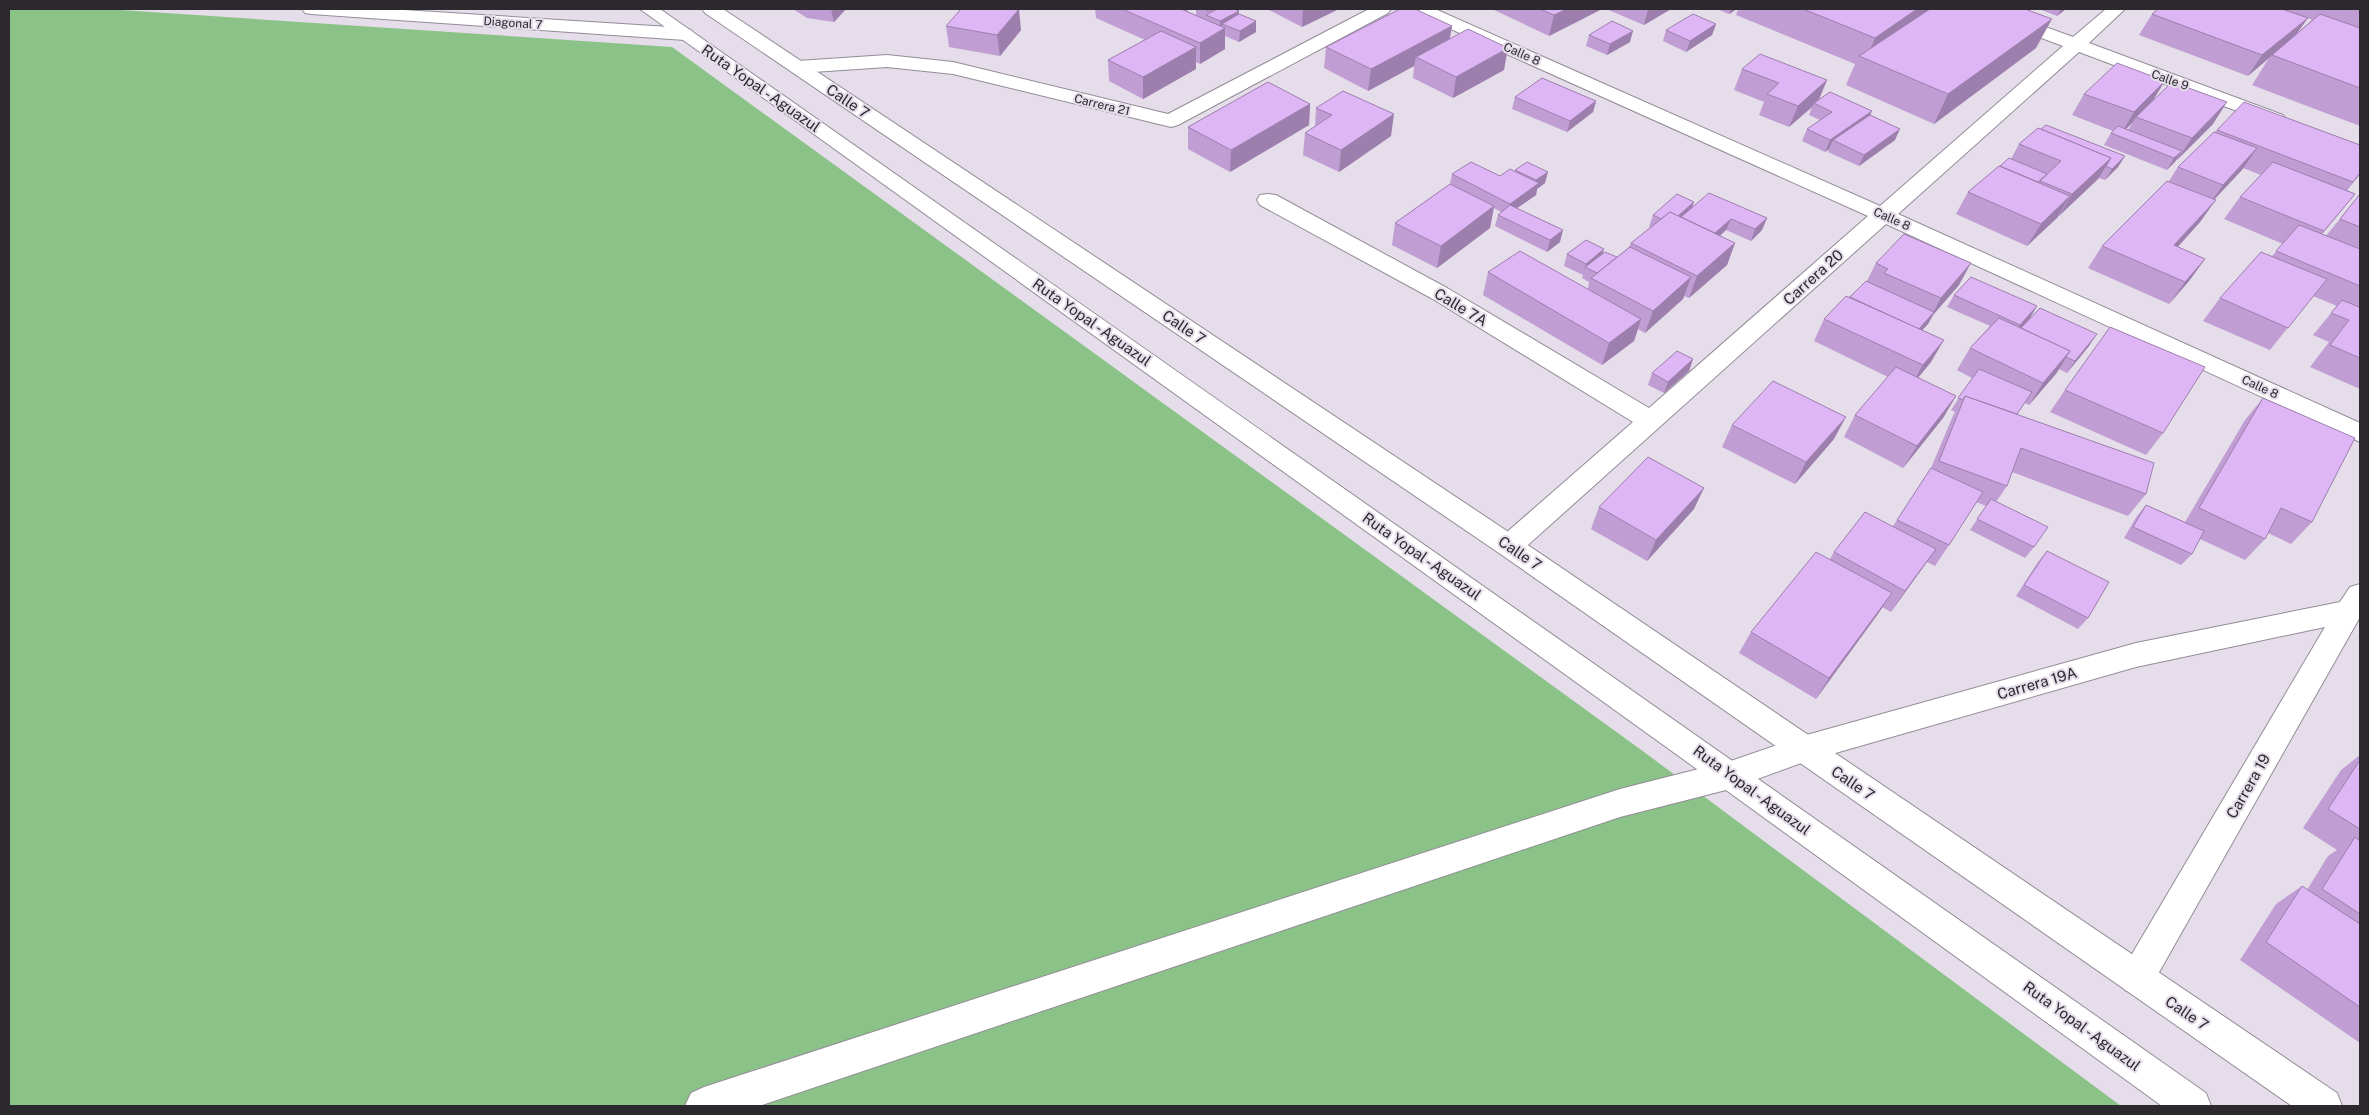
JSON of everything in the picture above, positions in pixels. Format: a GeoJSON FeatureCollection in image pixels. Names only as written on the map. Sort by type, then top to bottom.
{"type":"FeatureCollection","features":[{"type":"Feature","properties":{"kind":"street","name":"Diagonal 7"},"geometry":{"type":"LineString","coordinates":[[311,9],[685,34]]}},
{"type":"Feature","properties":{"kind":"street","name":"Ruta Yopal - Aguazul"},"geometry":{"type":"LineString","coordinates":[[649,9],[1730,774],[2193,1106]]}},
{"type":"Feature","properties":{"kind":"street","name":"Calle 7"},"geometry":{"type":"LineString","coordinates":[[711,9],[1509,546],[2324,1106]]}},
{"type":"Feature","properties":{"kind":"street","name":"Carrera 21"},"geometry":{"type":"LineString","coordinates":[[798,67],[887,61],[953,68],[1171,121],[1382,9]]}},
{"type":"Feature","properties":{"kind":"street","name":"Calle 8"},"geometry":{"type":"LineString","coordinates":[[1421,9],[1883,215],[2360,433]]}},
{"type":"Feature","properties":{"kind":"street","name":"Calle 9"},"geometry":{"type":"LineString","coordinates":[[1980,9],[2296,127]]}},
{"type":"Feature","properties":{"kind":"street","name":"Carrera 20"},"geometry":{"type":"LineString","coordinates":[[1509,546],[2116,9]]}},
{"type":"Feature","properties":{"kind":"street","name":"Calle 7A"},"geometry":{"type":"LineString","coordinates":[[1268,200],[1438,293],[1651,421]]}},
{"type":"Feature","properties":{"kind":"street","name":"Carrera 19A"},"geometry":{"type":"LineString","coordinates":[[704,1106],[1620,803],[1730,774],[1803,749],[2136,655],[2354,603]]}},
{"type":"Feature","properties":{"kind":"street","name":"Carrera 19"},"geometry":{"type":"LineString","coordinates":[[2137,978],[2354,603]]}},
{"type":"Feature","properties":{"kind":"green space"},"geometry":{"type":"Polygon","coordinates":[[[9,9],[106,9],[672,47],[1644,752],[2121,1106],[9,1106],[9,9]]]}},
{"type":"Feature","properties":{"kind":"building"},"geometry":{"type":"Polygon","coordinates":[[[961,9],[1019,9],[997,35],[946,26],[961,9]]]}},
{"type":"Feature","properties":{"kind":"building"},"geometry":{"type":"Polygon","coordinates":[[[1122,9],[1181,9],[1225,28],[1200,43],[1122,9]]]}},
{"type":"Feature","properties":{"kind":"building"},"geometry":{"type":"Polygon","coordinates":[[[1217,9],[1234,9],[1239,11],[1220,21],[1206,15],[1217,9]]]}},
{"type":"Feature","properties":{"kind":"building"},"geometry":{"type":"Polygon","coordinates":[[[1400,9],[1415,9],[1452,26],[1371,69],[1326,47],[1400,9]]]}},
{"type":"Feature","properties":{"kind":"building"},"geometry":{"type":"Polygon","coordinates":[[[1540,9],[1567,9],[1554,15],[1540,9]]]}},
{"type":"Feature","properties":{"kind":"building"},"geometry":{"type":"Polygon","coordinates":[[[1803,9],[1917,9],[1875,38],[1803,9]]]}},
{"type":"Feature","properties":{"kind":"building"},"geometry":{"type":"Polygon","coordinates":[[[1930,9],[2025,9],[2052,19],[1948,94],[1859,56],[1930,9]]]}},
{"type":"Feature","properties":{"kind":"building"},"geometry":{"type":"Polygon","coordinates":[[[2158,9],[2282,9],[2308,18],[2262,55],[2152,14],[2158,9]]]}},
{"type":"Feature","properties":{"kind":"building"},"geometry":{"type":"Polygon","coordinates":[[[1239,14],[1256,21],[1240,31],[1222,24],[1239,14]]]}},
{"type":"Feature","properties":{"kind":"building"},"geometry":{"type":"Polygon","coordinates":[[[1693,14],[1716,24],[1690,41],[1666,30],[1693,14]]]}},
{"type":"Feature","properties":{"kind":"building"},"geometry":{"type":"Polygon","coordinates":[[[2320,14],[2360,28],[2360,88],[2272,55],[2320,14]]]}},
{"type":"Feature","properties":{"kind":"building"},"geometry":{"type":"Polygon","coordinates":[[[1612,21],[1633,31],[1610,44],[1589,35],[1612,21]]]}},
{"type":"Feature","properties":{"kind":"building"},"geometry":{"type":"Polygon","coordinates":[[[1468,29],[1508,48],[1456,77],[1416,57],[1468,29]]]}},
{"type":"Feature","properties":{"kind":"building"},"geometry":{"type":"Polygon","coordinates":[[[1161,31],[1196,47],[1143,77],[1108,60],[1161,31]]]}},
{"type":"Feature","properties":{"kind":"building"},"geometry":{"type":"Polygon","coordinates":[[[1760,54],[1827,80],[1798,106],[1767,94],[1779,83],[1742,69],[1760,54]]]}},
{"type":"Feature","properties":{"kind":"building"},"geometry":{"type":"Polygon","coordinates":[[[2117,63],[2165,81],[2134,112],[2084,94],[2117,63]]]}},
{"type":"Feature","properties":{"kind":"building"},"geometry":{"type":"Polygon","coordinates":[[[1542,78],[1596,101],[1570,121],[1515,97],[1542,78]]]}},
{"type":"Feature","properties":{"kind":"building"},"geometry":{"type":"Polygon","coordinates":[[[1268,82],[1310,104],[1231,150],[1188,127],[1268,82]]]}},
{"type":"Feature","properties":{"kind":"building"},"geometry":{"type":"Polygon","coordinates":[[[2172,82],[2227,102],[2192,138],[2136,117],[2172,82]]]}},
{"type":"Feature","properties":{"kind":"building"},"geometry":{"type":"Polygon","coordinates":[[[1343,91],[1394,114],[1341,150],[1305,133],[1332,115],[1316,108],[1343,91]]]}},
{"type":"Feature","properties":{"kind":"building"},"geometry":{"type":"Polygon","coordinates":[[[1830,92],[1872,111],[1830,140],[1807,129],[1832,112],[1814,103],[1830,92]]]}},
{"type":"Feature","properties":{"kind":"building"},"geometry":{"type":"Polygon","coordinates":[[[2244,102],[2360,145],[2360,173],[2353,182],[2217,130],[2244,102]]]}},
{"type":"Feature","properties":{"kind":"building"},"geometry":{"type":"Polygon","coordinates":[[[1870,115],[1900,129],[1864,155],[1833,140],[1870,115]]]}},
{"type":"Feature","properties":{"kind":"building"},"geometry":{"type":"Polygon","coordinates":[[[2046,125],[2125,156],[2112,169],[2106,166],[2111,158],[2041,129],[2046,125]]]}},
{"type":"Feature","properties":{"kind":"building"},"geometry":{"type":"Polygon","coordinates":[[[2118,126],[2182,151],[2174,158],[2111,133],[2118,126]]]}},
{"type":"Feature","properties":{"kind":"building"},"geometry":{"type":"Polygon","coordinates":[[[2038,128],[2111,158],[2072,194],[2040,181],[2061,161],[2019,144],[2038,128]]]}},
{"type":"Feature","properties":{"kind":"building"},"geometry":{"type":"Polygon","coordinates":[[[2214,132],[2257,148],[2223,185],[2178,167],[2214,132]]]}},
{"type":"Feature","properties":{"kind":"building"},"geometry":{"type":"Polygon","coordinates":[[[2009,158],[2047,174],[2038,182],[2000,166],[2009,158]]]}},
{"type":"Feature","properties":{"kind":"building"},"geometry":{"type":"Polygon","coordinates":[[[1471,162],[1500,176],[1510,169],[1539,183],[1510,204],[1452,174],[1471,162]]]}},
{"type":"Feature","properties":{"kind":"building"},"geometry":{"type":"Polygon","coordinates":[[[1527,162],[1548,172],[1536,180],[1515,170],[1527,162]]]}},
{"type":"Feature","properties":{"kind":"building"},"geometry":{"type":"Polygon","coordinates":[[[2273,162],[2355,194],[2324,231],[2240,197],[2273,162]]]}},
{"type":"Feature","properties":{"kind":"building"},"geometry":{"type":"Polygon","coordinates":[[[1999,166],[2070,196],[2041,224],[1968,192],[1999,166]]]}},
{"type":"Feature","properties":{"kind":"building"},"geometry":{"type":"Polygon","coordinates":[[[2167,181],[2216,200],[2174,245],[2205,259],[2185,282],[2102,246],[2167,181]]]}},
{"type":"Feature","properties":{"kind":"building"},"geometry":{"type":"Polygon","coordinates":[[[1450,184],[1494,206],[1441,246],[1395,223],[1450,184]]]}},
{"type":"Feature","properties":{"kind":"building"},"geometry":{"type":"Polygon","coordinates":[[[1709,193],[1767,218],[1755,229],[1731,219],[1715,233],[1681,217],[1709,193]]]}},
{"type":"Feature","properties":{"kind":"building"},"geometry":{"type":"Polygon","coordinates":[[[1677,194],[1694,202],[1678,216],[1670,212],[1661,219],[1653,215],[1677,194]]]}},
{"type":"Feature","properties":{"kind":"building"},"geometry":{"type":"Polygon","coordinates":[[[2360,194],[2360,227],[2340,219],[2360,194]]]}},
{"type":"Feature","properties":{"kind":"building"},"geometry":{"type":"Polygon","coordinates":[[[1510,205],[1563,230],[1550,240],[1498,215],[1510,205]]]}},
{"type":"Feature","properties":{"kind":"building"},"geometry":{"type":"Polygon","coordinates":[[[1670,212],[1735,243],[1697,276],[1631,243],[1670,212]]]}},
{"type":"Feature","properties":{"kind":"building"},"geometry":{"type":"Polygon","coordinates":[[[2299,225],[2360,249],[2360,286],[2276,251],[2299,225]]]}},
{"type":"Feature","properties":{"kind":"building"},"geometry":{"type":"Polygon","coordinates":[[[1904,234],[1971,263],[1941,298],[1884,273],[1888,269],[1876,263],[1904,234]]]}},
{"type":"Feature","properties":{"kind":"building"},"geometry":{"type":"Polygon","coordinates":[[[1586,240],[1604,249],[1586,264],[1567,254],[1586,240]]]}},
{"type":"Feature","properties":{"kind":"building"},"geometry":{"type":"Polygon","coordinates":[[[1630,247],[1691,277],[1653,311],[1591,278],[1630,247]]]}},
{"type":"Feature","properties":{"kind":"building"},"geometry":{"type":"Polygon","coordinates":[[[1520,251],[1641,319],[1609,343],[1488,272],[1520,251]]]}},
{"type":"Feature","properties":{"kind":"building"},"geometry":{"type":"Polygon","coordinates":[[[1605,252],[1617,257],[1597,273],[1585,267],[1605,252]]]}},
{"type":"Feature","properties":{"kind":"building"},"geometry":{"type":"Polygon","coordinates":[[[2261,252],[2327,279],[2288,328],[2220,298],[2261,252]]]}},
{"type":"Feature","properties":{"kind":"building"},"geometry":{"type":"Polygon","coordinates":[[[1971,277],[2037,306],[2020,325],[1954,295],[1971,277]]]}},
{"type":"Feature","properties":{"kind":"building"},"geometry":{"type":"Polygon","coordinates":[[[1866,281],[1934,312],[1919,329],[1850,297],[1866,281]]]}},
{"type":"Feature","properties":{"kind":"building"},"geometry":{"type":"Polygon","coordinates":[[[1846,296],[1944,340],[1923,365],[1824,319],[1846,296]]]}},
{"type":"Feature","properties":{"kind":"building"},"geometry":{"type":"Polygon","coordinates":[[[2342,300],[2359,307],[2360,305],[2360,358],[2330,345],[2349,320],[2331,313],[2342,300]]]}},
{"type":"Feature","properties":{"kind":"building"},"geometry":{"type":"Polygon","coordinates":[[[2040,308],[2097,334],[2075,361],[2066,357],[2070,351],[2021,328],[2040,308]]]}},
{"type":"Feature","properties":{"kind":"building"},"geometry":{"type":"Polygon","coordinates":[[[1999,318],[2070,351],[2043,383],[1970,348],[1999,318]]]}},
{"type":"Feature","properties":{"kind":"building"},"geometry":{"type":"Polygon","coordinates":[[[2110,327],[2205,367],[2163,433],[2065,390],[2110,327]]]}},
{"type":"Feature","properties":{"kind":"building"},"geometry":{"type":"Polygon","coordinates":[[[1677,351],[1693,359],[1668,382],[1652,373],[1677,351]]]}},
{"type":"Feature","properties":{"kind":"building"},"geometry":{"type":"Polygon","coordinates":[[[1896,367],[1956,396],[1917,446],[1855,415],[1896,367]]]}},
{"type":"Feature","properties":{"kind":"building"},"geometry":{"type":"Polygon","coordinates":[[[1979,369],[2032,392],[2017,414],[1965,396],[1963,400],[1958,398],[1979,369]]]}},
{"type":"Feature","properties":{"kind":"building"},"geometry":{"type":"Polygon","coordinates":[[[1773,381],[1846,417],[1806,462],[1732,425],[1773,381]]]}},
{"type":"Feature","properties":{"kind":"building"},"geometry":{"type":"Polygon","coordinates":[[[1965,396],[2154,463],[2146,494],[2021,448],[2007,486],[1939,461],[1965,396]]]}},
{"type":"Feature","properties":{"kind":"building"},"geometry":{"type":"Polygon","coordinates":[[[2263,398],[2355,438],[2312,522],[2281,508],[2265,539],[2199,508],[2263,398]]]}},
{"type":"Feature","properties":{"kind":"building"},"geometry":{"type":"Polygon","coordinates":[[[1648,457],[1704,488],[1656,540],[1599,507],[1648,457]]]}},
{"type":"Feature","properties":{"kind":"building"},"geometry":{"type":"Polygon","coordinates":[[[1931,468],[1983,492],[1949,545],[1897,520],[1931,468]]]}},
{"type":"Feature","properties":{"kind":"building"},"geometry":{"type":"Polygon","coordinates":[[[1991,499],[2048,527],[2034,547],[1977,519],[1991,499]]]}},
{"type":"Feature","properties":{"kind":"building"},"geometry":{"type":"Polygon","coordinates":[[[2146,505],[2204,531],[2192,554],[2133,527],[2146,505]]]}},
{"type":"Feature","properties":{"kind":"building"},"geometry":{"type":"Polygon","coordinates":[[[1865,512],[1936,549],[1905,591],[1834,552],[1865,512]]]}},
{"type":"Feature","properties":{"kind":"building"},"geometry":{"type":"Polygon","coordinates":[[[2047,551],[2109,582],[2088,618],[2024,585],[2047,551]]]}},
{"type":"Feature","properties":{"kind":"building"},"geometry":{"type":"Polygon","coordinates":[[[1816,552],[1892,593],[1829,678],[1751,632],[1816,552]]]}},
{"type":"Feature","properties":{"kind":"building"},"geometry":{"type":"Polygon","coordinates":[[[2360,760],[2360,829],[2328,809],[2360,760]]]}},
{"type":"Feature","properties":{"kind":"building"},"geometry":{"type":"Polygon","coordinates":[[[2355,837],[2360,841],[2360,914],[2322,889],[2355,837]]]}},
{"type":"Feature","properties":{"kind":"building"},"geometry":{"type":"Polygon","coordinates":[[[2302,886],[2360,924],[2360,1007],[2266,942],[2302,886]]]}}]}
